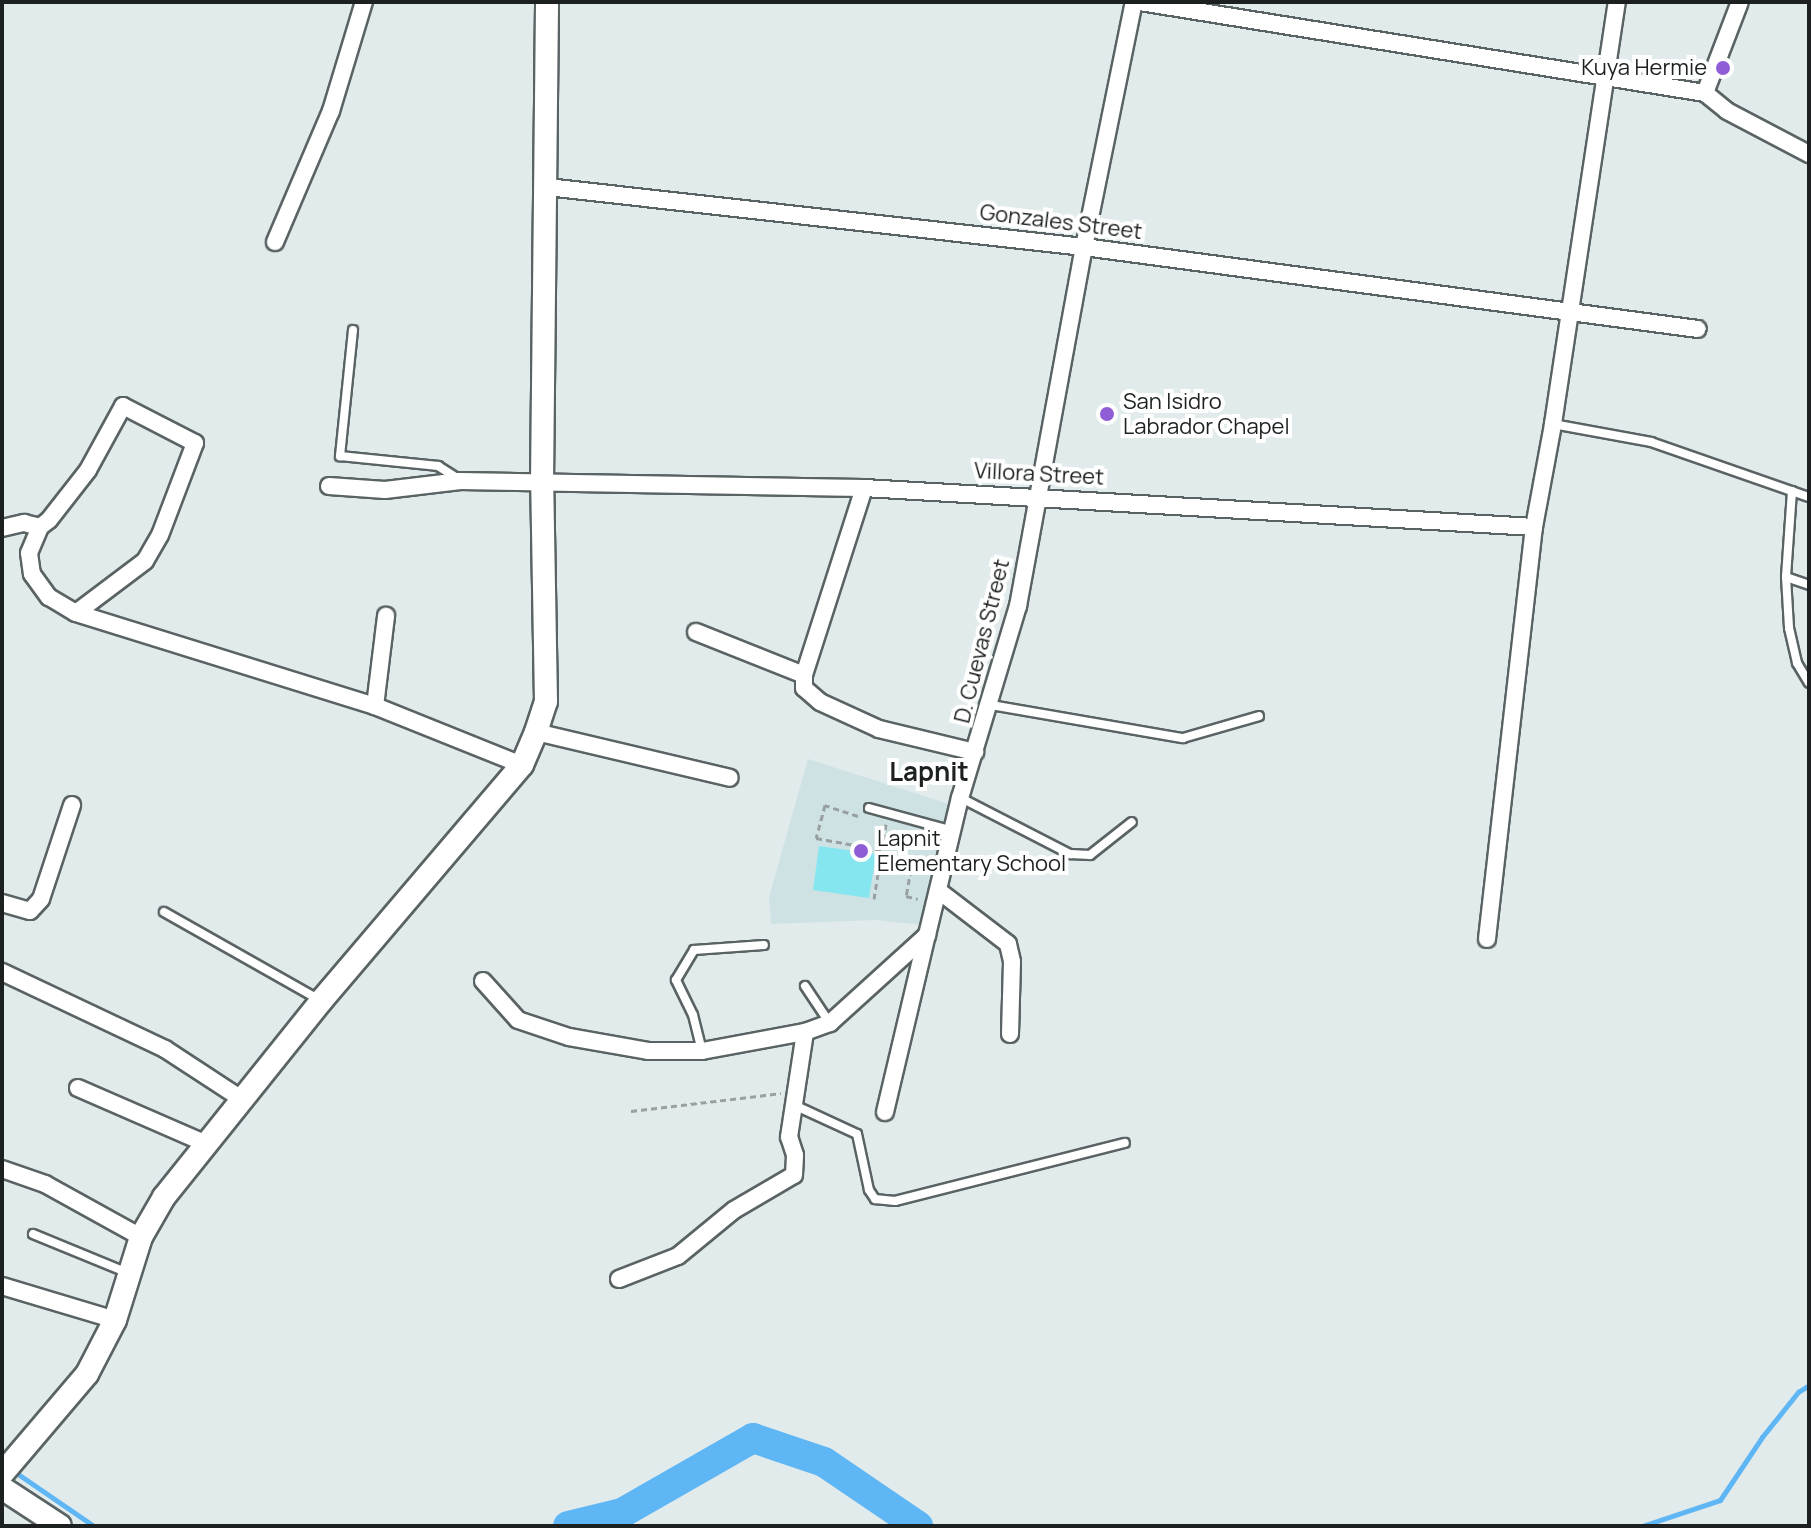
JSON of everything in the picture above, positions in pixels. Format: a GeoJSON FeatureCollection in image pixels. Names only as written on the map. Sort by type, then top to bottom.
{"type":"FeatureCollection","features":[{"type":"Feature","properties":{"kind":"street"},"geometry":{"type":"LineString","coordinates":[[275,242],[331,111],[364,2]]}},
{"type":"Feature","properties":{"kind":"street"},"geometry":{"type":"LineString","coordinates":[[2,1474],[87,1374],[115,1320],[141,1237],[164,1197],[321,1001],[522,765],[536,732],[546,702],[542,483],[547,2]]}},
{"type":"Feature","properties":{"kind":"street"},"geometry":{"type":"LineString","coordinates":[[1137,2],[1705,93],[1727,111],[1809,154]]}},
{"type":"Feature","properties":{"kind":"street","name":"D. Cuevas Street"},"geometry":{"type":"LineString","coordinates":[[885,1112],[960,798],[991,705],[1018,606],[1084,247],[1137,2]]}},
{"type":"Feature","properties":{"kind":"street"},"geometry":{"type":"LineString","coordinates":[[1487,939],[1534,527],[1553,424],[1567,314],[1617,2]]}},
{"type":"Feature","properties":{"kind":"street"},"geometry":{"type":"LineString","coordinates":[[1705,93],[1740,2]]}},
{"type":"Feature","properties":{"kind":"street","name":"Gonzales Street"},"geometry":{"type":"LineString","coordinates":[[547,187],[1084,247],[1567,314],[1698,329]]}},
{"type":"Feature","properties":{"kind":"street"},"geometry":{"type":"LineString","coordinates":[[76,613],[145,561],[160,535],[195,443],[123,406],[88,470],[40,527],[29,553],[32,574],[49,597],[76,613],[375,706],[522,765]]}},
{"type":"Feature","properties":{"kind":"street","name":"Villora Street"},"geometry":{"type":"LineString","coordinates":[[329,486],[385,490],[460,481],[864,488],[1036,495],[1534,527]]}},
{"type":"Feature","properties":{"kind":"street"},"geometry":{"type":"LineString","coordinates":[[864,488],[804,675],[804,688],[809,695],[879,729],[975,752]]}},
{"type":"Feature","properties":{"kind":"street"},"geometry":{"type":"LineString","coordinates":[[2,528],[24,523],[40,527]]}},
{"type":"Feature","properties":{"kind":"street"},"geometry":{"type":"LineString","coordinates":[[375,706],[386,616]]}},
{"type":"Feature","properties":{"kind":"street"},"geometry":{"type":"LineString","coordinates":[[696,632],[804,675]]}},
{"type":"Feature","properties":{"kind":"street"},"geometry":{"type":"LineString","coordinates":[[536,732],[730,778]]}},
{"type":"Feature","properties":{"kind":"street"},"geometry":{"type":"LineString","coordinates":[[2,903],[30,911],[41,899],[72,805]]}},
{"type":"Feature","properties":{"kind":"street"},"geometry":{"type":"LineString","coordinates":[[938,897],[1008,944],[1012,962],[1010,1034]]}},
{"type":"Feature","properties":{"kind":"street"},"geometry":{"type":"LineString","coordinates":[[483,981],[518,1020],[556,1033],[648,1051],[702,1051],[805,1032],[830,1023],[927,935]]}},
{"type":"Feature","properties":{"kind":"street"},"geometry":{"type":"LineString","coordinates":[[2,972],[165,1049],[243,1100]]}},
{"type":"Feature","properties":{"kind":"street"},"geometry":{"type":"LineString","coordinates":[[619,1279],[678,1256],[734,1210],[794,1175],[795,1155],[789,1137],[805,1032]]}},
{"type":"Feature","properties":{"kind":"street"},"geometry":{"type":"LineString","coordinates":[[78,1088],[207,1144]]}},
{"type":"Feature","properties":{"kind":"street"},"geometry":{"type":"LineString","coordinates":[[2,1169],[45,1184],[141,1237]]}},
{"type":"Feature","properties":{"kind":"street"},"geometry":{"type":"LineString","coordinates":[[2,1286],[115,1320]]}},
{"type":"Feature","properties":{"kind":"street"},"geometry":{"type":"LineString","coordinates":[[2,1488],[60,1526]]}},
{"type":"Feature","properties":{"kind":"lane"},"geometry":{"type":"LineString","coordinates":[[353,330],[340,456],[438,466],[460,481]]}},
{"type":"Feature","properties":{"kind":"lane"},"geometry":{"type":"LineString","coordinates":[[1553,424],[1651,442],[1809,497]]}},
{"type":"Feature","properties":{"kind":"lane"},"geometry":{"type":"LineString","coordinates":[[1792,491],[1786,577],[1789,628],[1797,663],[1809,683]]}},
{"type":"Feature","properties":{"kind":"lane"},"geometry":{"type":"LineString","coordinates":[[1786,577],[1809,585]]}},
{"type":"Feature","properties":{"kind":"lane"},"geometry":{"type":"LineString","coordinates":[[991,705],[1183,738],[1259,716]]}},
{"type":"Feature","properties":{"kind":"lane"},"geometry":{"type":"LineString","coordinates":[[960,798],[1070,854],[1090,855],[1132,822]]}},
{"type":"Feature","properties":{"kind":"lane"},"geometry":{"type":"LineString","coordinates":[[869,808],[953,831]]}},
{"type":"Feature","properties":{"kind":"lane"},"geometry":{"type":"LineString","coordinates":[[164,912],[321,1001]]}},
{"type":"Feature","properties":{"kind":"lane"},"geometry":{"type":"LineString","coordinates":[[702,1051],[693,1015],[676,980],[694,950],[764,945]]}},
{"type":"Feature","properties":{"kind":"lane"},"geometry":{"type":"LineString","coordinates":[[805,986],[830,1023]]}},
{"type":"Feature","properties":{"kind":"lane"},"geometry":{"type":"LineString","coordinates":[[795,1099],[857,1134],[869,1190],[875,1199],[895,1201],[1125,1143]]}},
{"type":"Feature","properties":{"kind":"lane"},"geometry":{"type":"LineString","coordinates":[[33,1234],[129,1273]]}},
{"type":"Feature","properties":{"kind":"path"},"geometry":{"type":"LineString","coordinates":[[869,808],[862,817],[825,805],[816,838],[882,850]]}},
{"type":"Feature","properties":{"kind":"path"},"geometry":{"type":"LineString","coordinates":[[874,899],[887,813]]}},
{"type":"Feature","properties":{"kind":"path"},"geometry":{"type":"LineString","coordinates":[[880,863],[911,869],[906,896],[938,897]]}},
{"type":"Feature","properties":{"kind":"path"},"geometry":{"type":"LineString","coordinates":[[631,1111],[739,1095],[795,1099]]}},
{"type":"Feature","properties":{"kind":"shaded area","name":"Lapnit Elementary School"},"geometry":{"type":"Polygon","coordinates":[[[808,759],[952,805],[922,925],[876,920],[771,924],[769,897],[808,759]]]}},
{"type":"Feature","properties":{"kind":"shaded area"},"geometry":{"type":"Polygon","coordinates":[[[819,846],[876,854],[869,898],[813,890],[819,846]]]}},
{"type":"Feature","properties":{"kind":"waterway"},"geometry":{"type":"LineString","coordinates":[[1642,1526],[1720,1500],[1762,1437],[1798,1392],[1809,1385]]}},
{"type":"Feature","properties":{"kind":"waterway"},"geometry":{"type":"LineString","coordinates":[[568,1526],[622,1513],[753,1438],[824,1462],[918,1526]]}},
{"type":"Feature","properties":{"kind":"waterway"},"geometry":{"type":"LineString","coordinates":[[15,1472],[94,1526]]}},
{"type":"Feature","properties":{"kind":"place","name":"Kuya Hermie"},"geometry":{"type":"Point","coordinates":[1723,68]}},
{"type":"Feature","properties":{"kind":"place","name":"San Isidro Labrador Chapel"},"geometry":{"type":"Point","coordinates":[1107,414]}},
{"type":"Feature","properties":{"kind":"place","name":"Lapnit Elementary School"},"geometry":{"type":"Point","coordinates":[861,851]}},
{"type":"Feature","properties":{"kind":"district","name":"Lapnit"},"geometry":{"type":"Point","coordinates":[929,772]}}]}
